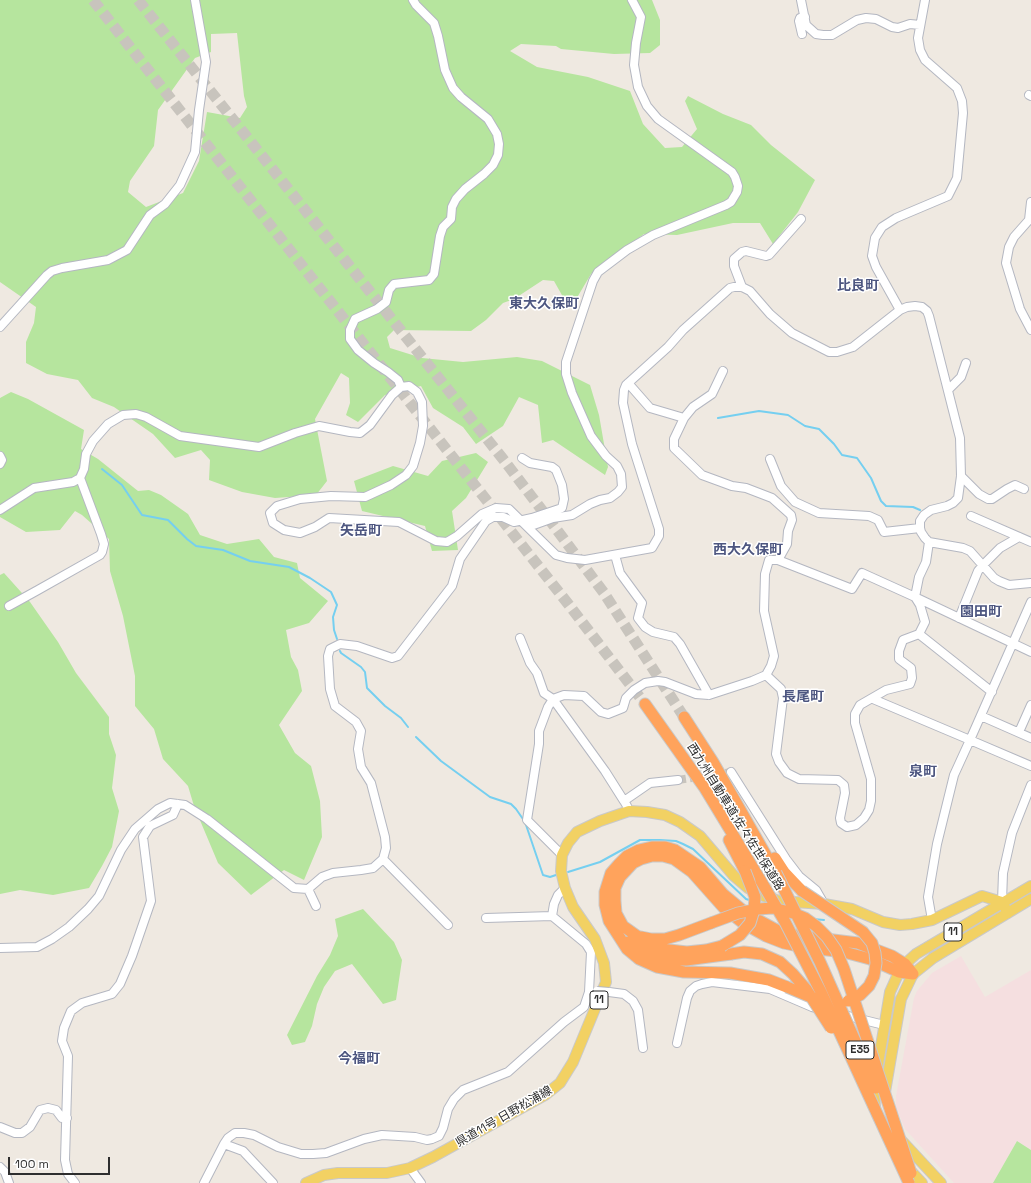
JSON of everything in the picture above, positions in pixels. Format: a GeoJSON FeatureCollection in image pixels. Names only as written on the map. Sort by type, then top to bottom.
{"type":"FeatureCollection","features":[{"type":"Feature","properties":{"kind":"highway","name":"西九州自動車道;佐々佐世保道路"},"geometry":{"type":"LineString","coordinates":[[645,704],[704,787],[787,926],[821,992],[887,1137]]}},
{"type":"Feature","properties":{"kind":"highway","name":"西九州自動車道;佐々佐世保道路"},"geometry":{"type":"LineString","coordinates":[[684,717],[713,762],[776,873],[800,920],[850,1027],[911,1180]]}},
{"type":"Feature","properties":{"kind":"highway"},"geometry":{"type":"LineString","coordinates":[[660,725],[679,761],[720,824],[745,871],[754,897],[754,910],[750,923],[740,935],[722,946],[706,950],[687,952],[651,946],[623,926],[616,913],[614,901],[615,888],[620,878],[633,863],[652,856],[663,856],[674,859],[683,865],[692,872],[724,908],[743,923],[766,936],[784,943],[844,952],[870,958],[902,968],[913,974]]}},
{"type":"Feature","properties":{"kind":"highway"},"geometry":{"type":"LineString","coordinates":[[713,762],[784,872],[802,891],[863,932],[872,943],[876,953],[874,976],[869,986],[860,995],[851,1000],[826,1002],[806,996],[769,980],[730,973],[684,972],[658,967],[639,959],[627,949],[609,921],[605,905],[605,892],[612,873],[627,856],[638,850],[652,847],[665,847],[675,850],[700,867],[723,894],[747,914],[784,934],[858,944],[892,956],[902,968]]}},
{"type":"Feature","properties":{"kind":"highway"},"geometry":{"type":"LineString","coordinates":[[637,936],[651,939],[665,939],[738,913],[773,908],[805,918],[816,926],[827,937],[836,950],[844,969],[911,1180]]}},
{"type":"Feature","properties":{"kind":"highway"},"geometry":{"type":"LineString","coordinates":[[619,937],[644,952],[659,958],[686,960],[744,952],[762,954],[780,962],[806,989],[830,1027],[887,1137]]}},
{"type":"Feature","properties":{"kind":"highway","name":"E35"},"geometry":{"type":"LineString","coordinates":[[887,1137],[911,1180]]}},
{"type":"Feature","properties":{"kind":"main road","name":"11"},"geometry":{"type":"LineString","coordinates":[[562,855],[568,843],[577,832],[626,806],[665,815],[680,822],[700,836],[734,876],[748,888],[779,902],[824,904],[852,909],[883,922],[900,925],[932,920],[982,896],[1002,902]]}},
{"type":"Feature","properties":{"kind":"main road","name":"県道11号 日野松浦線"},"geometry":{"type":"LineString","coordinates":[[306,1183],[324,1175],[338,1173],[387,1173],[410,1168],[433,1157],[545,1095],[560,1083],[573,1062],[606,982],[604,964],[594,939],[573,907],[565,888],[561,871],[562,855]]}},
{"type":"Feature","properties":{"kind":"main road"},"geometry":{"type":"LineString","coordinates":[[1031,886],[1002,902],[1008,913],[1031,899]]}},
{"type":"Feature","properties":{"kind":"main road","name":"11"},"geometry":{"type":"LineString","coordinates":[[922,1183],[886,1143],[881,1134],[876,1110],[874,1088],[890,992],[902,968],[916,954],[1002,902]]}},
{"type":"Feature","properties":{"kind":"main road","name":"11"},"geometry":{"type":"LineString","coordinates":[[941,1183],[896,1134],[891,1127],[886,1109],[884,1089],[901,999],[913,974],[933,958],[1008,913]]}},
{"type":"Feature","properties":{"kind":"street"},"geometry":{"type":"LineString","coordinates":[[0,327],[52,271],[108,260],[127,250],[150,215],[165,204],[180,185],[195,152],[206,62],[195,0]]}},
{"type":"Feature","properties":{"kind":"street"},"geometry":{"type":"LineString","coordinates":[[400,386],[398,380],[374,364],[358,350],[350,339],[350,330],[356,319],[377,309],[386,302],[389,290],[394,284],[429,280],[434,274],[440,236],[443,227],[451,219],[452,207],[456,199],[465,189],[493,165],[498,155],[499,144],[497,134],[488,119],[453,88],[445,70],[434,23],[413,0]]}},
{"type":"Feature","properties":{"kind":"street"},"geometry":{"type":"LineString","coordinates":[[528,527],[553,518],[572,515],[590,504],[610,498],[622,487],[621,474],[617,466],[606,456],[591,436],[572,393],[566,374],[566,362],[593,281],[598,272],[627,250],[653,235],[726,205],[731,202],[737,192],[738,186],[732,172],[658,119],[647,106],[638,87],[634,65],[641,17],[632,0]]}},
{"type":"Feature","properties":{"kind":"street"},"geometry":{"type":"LineString","coordinates":[[801,0],[806,25],[816,34],[823,36],[832,35],[858,20],[866,18],[876,19],[892,27],[898,28],[910,24],[920,25]]}},
{"type":"Feature","properties":{"kind":"street"},"geometry":{"type":"LineString","coordinates":[[900,310],[872,256],[875,238],[882,227],[896,218],[948,196],[957,178],[963,113],[962,101],[957,88],[925,60],[920,50],[918,38],[925,0]]}},
{"type":"Feature","properties":{"kind":"street"},"geometry":{"type":"LineString","coordinates":[[802,34],[799,21],[800,18],[805,17]]}},
{"type":"Feature","properties":{"kind":"street"},"geometry":{"type":"LineString","coordinates":[[1031,202],[1030,221],[1014,237],[1006,263],[1020,309],[1031,330]]}},
{"type":"Feature","properties":{"kind":"street"},"geometry":{"type":"LineString","coordinates":[[742,287],[734,266],[734,259],[742,252],[746,251],[766,256],[801,219]]}},
{"type":"Feature","properties":{"kind":"street"},"geometry":{"type":"LineString","coordinates":[[0,510],[34,488],[72,482],[80,478],[84,470],[86,454],[93,442],[108,424],[123,415],[136,414],[146,416],[180,436],[259,447],[294,433],[319,426],[360,433],[370,425],[400,386],[409,386],[417,392],[422,402],[423,413],[420,443],[413,466],[406,475],[391,485],[365,497],[331,496],[300,499],[278,506],[270,513],[273,523],[284,530],[300,533],[315,527],[329,518],[399,522],[436,541],[447,542],[457,536],[482,514],[496,508],[509,509],[556,555],[567,558],[585,560],[615,556],[652,548],[659,536],[659,529],[632,444],[623,403],[624,390],[628,383],[668,348],[683,330],[730,288],[742,287],[750,291],[770,314],[792,333],[829,352],[838,352],[853,346],[900,310],[907,307],[922,307],[926,311],[929,316],[960,438],[961,476],[958,498],[953,504],[944,508],[931,510],[924,515],[920,521],[920,528],[925,538],[929,542],[963,548],[970,551],[999,582],[1009,585],[1031,583]]}},
{"type":"Feature","properties":{"kind":"street"},"geometry":{"type":"LineString","coordinates":[[948,390],[961,377],[966,363]]}},
{"type":"Feature","properties":{"kind":"street"},"geometry":{"type":"LineString","coordinates":[[723,371],[712,394],[693,407],[684,418],[674,438],[674,448],[702,475],[732,486],[746,488],[772,498],[791,515],[792,520],[788,531],[787,544],[778,560]]}},
{"type":"Feature","properties":{"kind":"street"},"geometry":{"type":"LineString","coordinates":[[628,383],[650,408],[684,418]]}},
{"type":"Feature","properties":{"kind":"street"},"geometry":{"type":"LineString","coordinates":[[0,456],[2,460],[0,464]]}},
{"type":"Feature","properties":{"kind":"street"},"geometry":{"type":"LineString","coordinates":[[0,948],[37,947],[52,939],[88,910],[99,896],[121,850],[135,829],[158,809],[170,803],[185,805],[207,819],[294,888],[308,889],[322,877],[333,873],[373,868],[383,860],[386,848],[385,837],[371,784],[361,767],[358,749],[360,731],[356,722],[335,706],[330,689],[328,656],[330,649],[340,644],[357,646],[392,658],[398,656],[452,586],[460,559],[486,521],[494,517],[504,517],[514,522],[520,521],[562,508],[564,499],[562,485],[556,470],[552,467],[530,463],[522,458]]}},
{"type":"Feature","properties":{"kind":"street"},"geometry":{"type":"LineString","coordinates":[[770,459],[781,486],[795,502],[818,513],[869,516],[878,520],[884,532],[920,528]]}},
{"type":"Feature","properties":{"kind":"street"},"geometry":{"type":"LineString","coordinates":[[961,476],[979,494],[988,499],[992,499],[1015,485],[1024,489]]}},
{"type":"Feature","properties":{"kind":"street"},"geometry":{"type":"LineString","coordinates":[[9,606],[100,555],[102,552],[104,544],[80,478]]}},
{"type":"Feature","properties":{"kind":"street"},"geometry":{"type":"LineString","coordinates":[[971,516],[1031,542]]}},
{"type":"Feature","properties":{"kind":"street"},"geometry":{"type":"LineString","coordinates":[[959,618],[978,571],[1000,548],[1019,537]]}},
{"type":"Feature","properties":{"kind":"street"},"geometry":{"type":"LineString","coordinates":[[766,675],[781,689],[783,698],[776,754],[779,762],[787,773],[799,779],[838,780],[844,786],[845,793],[840,823],[847,827],[856,825],[864,818],[869,810],[871,801],[871,779],[855,723],[855,714],[860,705],[873,699],[886,690],[910,684],[912,678],[911,668],[898,659],[898,651],[902,640],[919,634],[925,622],[920,605],[915,597],[919,577],[926,562],[929,542]]}},
{"type":"Feature","properties":{"kind":"street"},"geometry":{"type":"LineString","coordinates":[[615,556],[620,573],[642,604],[638,618],[645,627],[653,632],[674,637],[680,644],[709,695]]}},
{"type":"Feature","properties":{"kind":"street"},"geometry":{"type":"LineString","coordinates":[[562,855],[527,820],[539,744],[539,731],[548,707],[553,699],[564,695],[584,696],[601,712],[608,714],[623,708],[626,698],[634,690],[645,683],[658,681],[666,682],[696,694],[709,695],[766,675],[774,656],[774,649],[764,611],[765,574],[769,560],[778,560],[852,589],[862,572],[1031,652]]}},
{"type":"Feature","properties":{"kind":"street"},"geometry":{"type":"LineString","coordinates":[[932,920],[928,897],[937,844],[954,775],[1014,644],[1031,602]]}},
{"type":"Feature","properties":{"kind":"street"},"geometry":{"type":"LineString","coordinates":[[919,634],[992,692]]}},
{"type":"Feature","properties":{"kind":"street"},"geometry":{"type":"LineString","coordinates":[[520,638],[530,663],[537,673],[544,693],[553,699],[605,771],[626,806],[650,784],[678,780]]}},
{"type":"Feature","properties":{"kind":"street"},"geometry":{"type":"LineString","coordinates":[[873,699],[1031,766]]}},
{"type":"Feature","properties":{"kind":"street"},"geometry":{"type":"LineString","coordinates":[[1019,732],[1031,705]]}},
{"type":"Feature","properties":{"kind":"street"},"geometry":{"type":"LineString","coordinates":[[981,716],[1031,738]]}},
{"type":"Feature","properties":{"kind":"street"},"geometry":{"type":"LineString","coordinates":[[732,772],[786,859],[800,876],[816,890],[824,904]]}},
{"type":"Feature","properties":{"kind":"street"},"geometry":{"type":"LineString","coordinates":[[1002,902],[1002,872],[1012,833],[1031,785]]}},
{"type":"Feature","properties":{"kind":"street"},"geometry":{"type":"LineString","coordinates":[[73,1182],[68,1174],[65,1160],[68,1056],[62,1041],[64,1028],[71,1011],[82,1003],[112,994],[120,984],[134,950],[151,901],[143,837],[150,826],[172,815],[178,804]]}},
{"type":"Feature","properties":{"kind":"street"},"geometry":{"type":"LineString","coordinates":[[383,860],[448,925]]}},
{"type":"Feature","properties":{"kind":"street"},"geometry":{"type":"LineString","coordinates":[[552,916],[554,904],[558,895],[565,888]]}},
{"type":"Feature","properties":{"kind":"street"},"geometry":{"type":"LineString","coordinates":[[308,889],[316,906]]}},
{"type":"Feature","properties":{"kind":"street"},"geometry":{"type":"LineString","coordinates":[[204,1183],[224,1144],[228,1138],[235,1133],[254,1135],[278,1147],[301,1154],[326,1152],[364,1139],[382,1135],[409,1136],[428,1140],[439,1136],[448,1109],[463,1090],[508,1072],[564,1022],[584,1007],[593,991],[591,952],[586,944],[552,916],[486,918]]}},
{"type":"Feature","properties":{"kind":"street"},"geometry":{"type":"LineString","coordinates":[[677,1043],[687,998],[690,991],[696,986],[712,982],[770,989],[812,1007],[884,1025]]}},
{"type":"Feature","properties":{"kind":"street"},"geometry":{"type":"LineString","coordinates":[[593,991],[624,994],[633,1000],[638,1010],[643,1048]]}},
{"type":"Feature","properties":{"kind":"street"},"geometry":{"type":"LineString","coordinates":[[0,1127],[15,1133],[22,1133],[30,1127],[40,1110],[48,1108],[56,1110],[62,1118],[67,1118]]}},
{"type":"Feature","properties":{"kind":"street"},"geometry":{"type":"LineString","coordinates":[[224,1144],[242,1151],[273,1183]]}},
{"type":"Feature","properties":{"kind":"street"},"geometry":{"type":"LineString","coordinates":[[0,1167],[5,1172],[9,1183]]}},
{"type":"Feature","properties":{"kind":"street"},"geometry":{"type":"LineString","coordinates":[[410,1168],[421,1183]]}},
{"type":"Feature","properties":{"kind":"shaded area"},"geometry":{"type":"Polygon","coordinates":[[[961,956],[985,997],[1031,970],[1031,1150],[1017,1141],[993,1183],[954,1183],[905,1129],[896,1107],[896,1096],[914,998],[917,991],[932,973],[961,956]]]}},
{"type":"Feature","properties":{"kind":"green space"},"geometry":{"type":"Polygon","coordinates":[[[0,0],[652,0],[660,20],[660,45],[650,53],[614,54],[561,49],[556,46],[521,44],[510,51],[537,67],[588,77],[630,91],[643,124],[665,148],[682,147],[697,129],[685,101],[688,96],[723,114],[751,125],[771,145],[815,180],[798,212],[773,244],[760,223],[733,223],[677,235],[644,234],[591,274],[575,301],[563,297],[554,281],[543,280],[514,299],[503,303],[486,320],[471,331],[394,330],[387,337],[390,348],[422,358],[463,362],[517,357],[542,361],[590,385],[599,415],[608,467],[605,475],[553,440],[542,443],[538,405],[519,397],[503,426],[476,444],[463,427],[433,408],[421,386],[385,395],[358,422],[346,415],[350,403],[349,378],[341,373],[315,419],[327,481],[316,495],[275,498],[242,492],[209,480],[210,460],[201,450],[175,458],[153,434],[114,407],[92,398],[78,380],[47,374],[26,363],[26,342],[34,323],[36,307],[0,282],[0,0]],[[237,33],[211,34],[211,52],[195,58],[158,110],[154,146],[130,181],[128,192],[146,207],[183,193],[199,161],[207,112],[240,118],[247,107],[244,96],[237,33]]]}},
{"type":"Feature","properties":{"kind":"green space"},"geometry":{"type":"Polygon","coordinates":[[[11,392],[28,399],[84,430],[81,449],[98,459],[138,491],[149,490],[161,495],[188,514],[200,535],[227,544],[259,539],[274,557],[297,563],[300,578],[328,601],[309,623],[286,630],[291,657],[298,670],[302,691],[279,725],[295,753],[311,766],[320,801],[322,837],[304,880],[284,870],[251,895],[218,863],[194,806],[188,786],[163,759],[154,729],[135,706],[135,676],[123,616],[110,571],[109,539],[82,515],[75,511],[60,530],[26,532],[0,517],[0,398],[11,392]]]}},
{"type":"Feature","properties":{"kind":"green space"},"geometry":{"type":"Polygon","coordinates":[[[476,453],[488,462],[466,498],[452,511],[458,550],[432,551],[425,526],[362,511],[354,481],[393,466],[428,476],[442,461],[476,453]]]}},
{"type":"Feature","properties":{"kind":"green space"},"geometry":{"type":"Polygon","coordinates":[[[4,573],[30,602],[58,642],[76,673],[109,717],[109,734],[116,755],[112,788],[119,811],[112,847],[89,888],[53,895],[20,890],[0,894],[0,575],[4,573]]]}},
{"type":"Feature","properties":{"kind":"green space"},"geometry":{"type":"Polygon","coordinates":[[[363,909],[394,942],[402,960],[396,1000],[383,1004],[352,964],[335,971],[324,987],[317,1004],[312,1026],[305,1042],[292,1045],[287,1035],[317,976],[330,955],[338,936],[335,919],[363,909]]]}},
{"type":"Feature","properties":{"kind":"green space"},"geometry":{"type":"Polygon","coordinates":[[[1017,1141],[1031,1150],[1031,1183],[993,1183],[1017,1141]]]}},
{"type":"Feature","properties":{"kind":"waterway"},"geometry":{"type":"LineString","coordinates":[[718,418],[759,411],[788,415],[805,426],[819,429],[834,444],[842,455],[857,458],[871,478],[881,501],[886,506],[913,507],[920,510]]}},
{"type":"Feature","properties":{"kind":"waterway"},"geometry":{"type":"LineString","coordinates":[[102,469],[122,485],[142,515],[168,520],[196,546],[223,550],[250,561],[289,567],[310,578],[331,592],[337,605],[333,617],[334,630],[337,639]]}},
{"type":"Feature","properties":{"kind":"waterway"},"geometry":{"type":"LineString","coordinates":[[340,651],[361,667],[365,672],[367,688],[385,706],[401,718],[408,727]]}},
{"type":"Feature","properties":{"kind":"waterway"},"geometry":{"type":"LineString","coordinates":[[416,737],[441,761],[490,797],[511,804],[525,822],[543,875],[550,877],[556,875]]}},
{"type":"Feature","properties":{"kind":"waterway"},"geometry":{"type":"LineString","coordinates":[[568,872],[600,862],[640,840],[676,841],[693,849],[746,899],[752,901]]}},
{"type":"Feature","properties":{"kind":"waterway"},"geometry":{"type":"LineString","coordinates":[[813,919],[824,920]]}},
{"type":"Feature","properties":{"kind":"tunnel"},"geometry":{"type":"LineString","coordinates":[[93,0],[569,605],[645,704]]}},
{"type":"Feature","properties":{"kind":"tunnel"},"geometry":{"type":"LineString","coordinates":[[138,0],[503,459],[604,593],[684,717]]}},
{"type":"Feature","properties":{"kind":"tunnel"},"geometry":{"type":"LineString","coordinates":[[678,780],[731,772]]}},
{"type":"Feature","properties":{"kind":"district","name":"比良町"},"geometry":{"type":"Point","coordinates":[858,286]}},
{"type":"Feature","properties":{"kind":"district","name":"東大久保町"},"geometry":{"type":"Point","coordinates":[544,304]}},
{"type":"Feature","properties":{"kind":"district","name":"矢岳町"},"geometry":{"type":"Point","coordinates":[361,531]}},
{"type":"Feature","properties":{"kind":"district","name":"西大久保町"},"geometry":{"type":"Point","coordinates":[748,550]}},
{"type":"Feature","properties":{"kind":"district","name":"園田町"},"geometry":{"type":"Point","coordinates":[981,612]}},
{"type":"Feature","properties":{"kind":"district","name":"長尾町"},"geometry":{"type":"Point","coordinates":[803,697]}},
{"type":"Feature","properties":{"kind":"district","name":"泉町"},"geometry":{"type":"Point","coordinates":[923,772]}},
{"type":"Feature","properties":{"kind":"district","name":"今福町"},"geometry":{"type":"Point","coordinates":[359,1059]}}]}
